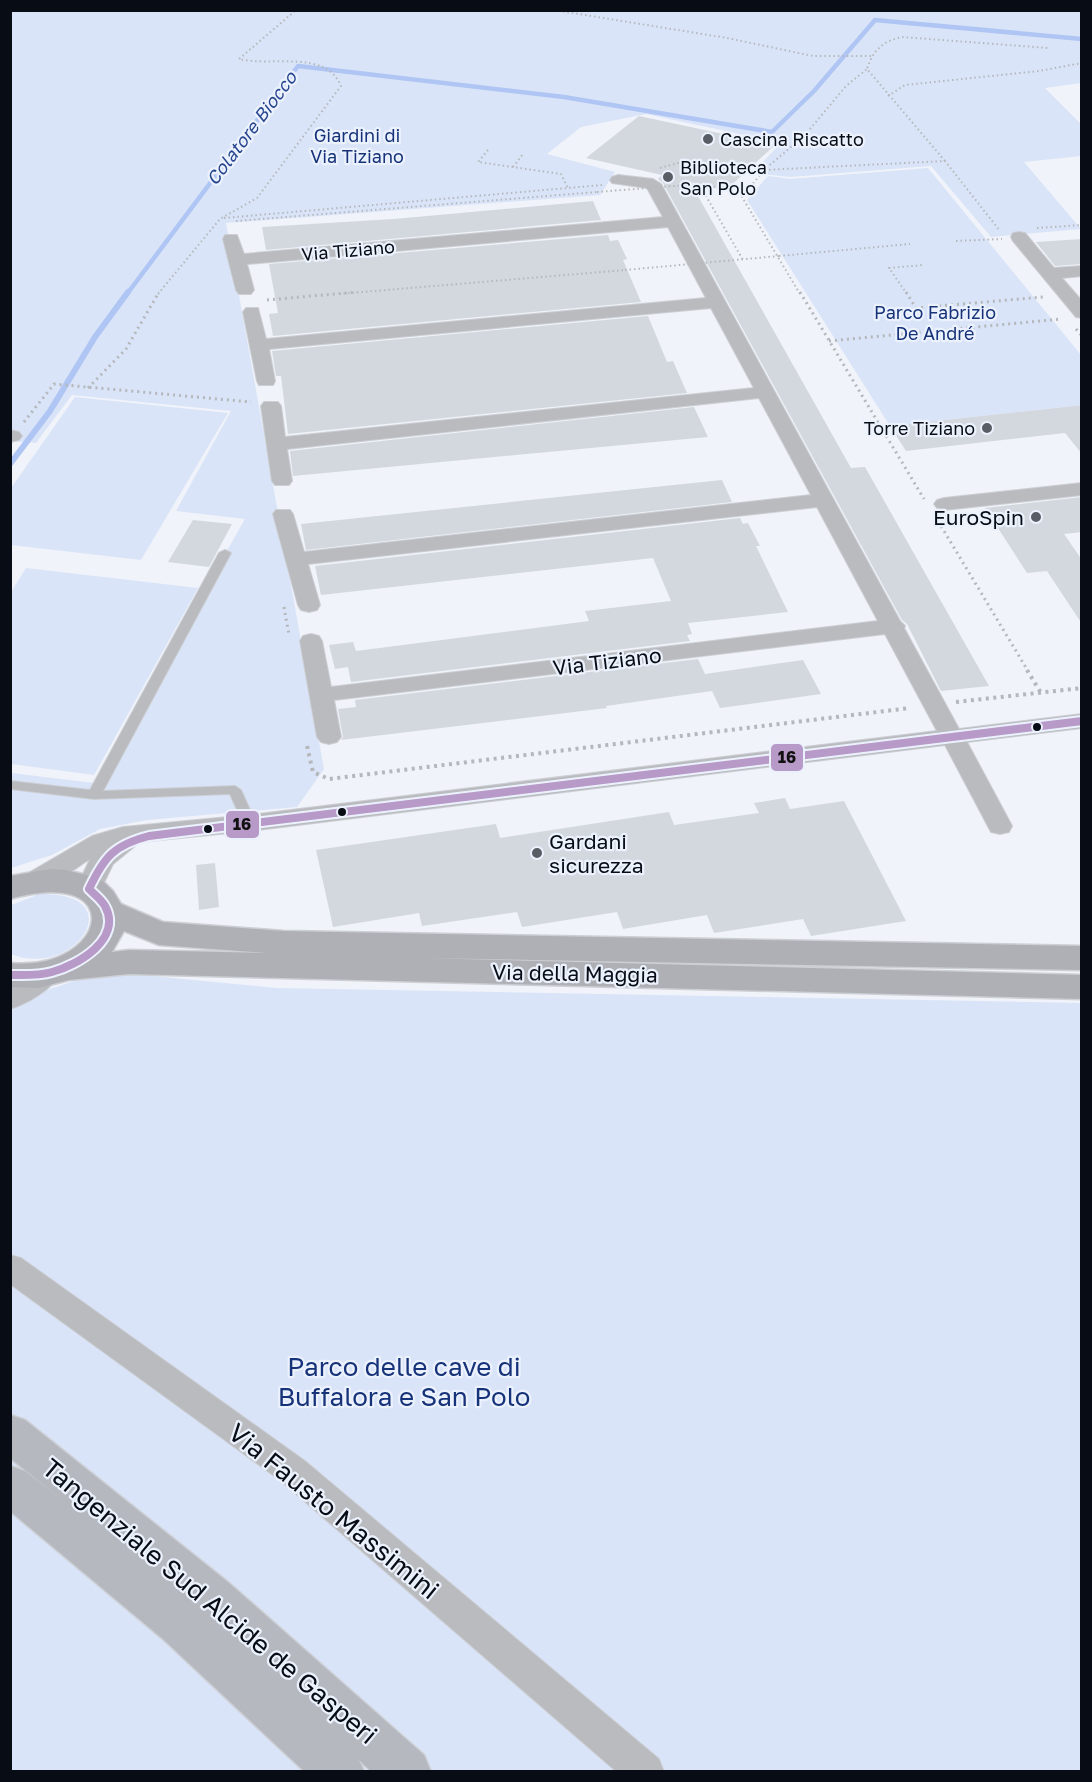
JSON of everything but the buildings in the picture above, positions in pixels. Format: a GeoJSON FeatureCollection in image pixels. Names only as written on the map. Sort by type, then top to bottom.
{"type":"FeatureCollection","features":[{"type":"Feature","properties":{"kind":"highway","name":"Tangenziale Sud Alcide de Gasperi"},"geometry":{"type":"LineString","coordinates":[[10,1433],[107,1508],[318,1688],[407,1772]]}},
{"type":"Feature","properties":{"kind":"highway","name":"Tangenziale Sud Alcide de Gasperi"},"geometry":{"type":"LineString","coordinates":[[10,1485],[74,1535],[290,1724],[340,1772]]}},
{"type":"Feature","properties":{"kind":"street"},"geometry":{"type":"LineString","coordinates":[[618,180],[653,184],[954,737],[1000,826]]}},
{"type":"Feature","properties":{"kind":"street","name":"Via Tiziano"},"geometry":{"type":"LineString","coordinates":[[237,260],[674,221]]}},
{"type":"Feature","properties":{"kind":"street"},"geometry":{"type":"LineString","coordinates":[[1012,238],[1050,274],[1074,316]]}},
{"type":"Feature","properties":{"kind":"street"},"geometry":{"type":"LineString","coordinates":[[231,239],[251,301],[266,381]]}},
{"type":"Feature","properties":{"kind":"street"},"geometry":{"type":"LineString","coordinates":[[1050,274],[1082,271]]}},
{"type":"Feature","properties":{"kind":"street"},"geometry":{"type":"LineString","coordinates":[[258,345],[717,302]]}},
{"type":"Feature","properties":{"kind":"street"},"geometry":{"type":"LineString","coordinates":[[276,444],[766,392]]}},
{"type":"Feature","properties":{"kind":"street"},"geometry":{"type":"LineString","coordinates":[[261,410],[276,444],[282,481]]}},
{"type":"Feature","properties":{"kind":"street"},"geometry":{"type":"LineString","coordinates":[[934,506],[1082,489]]}},
{"type":"Feature","properties":{"kind":"street"},"geometry":{"type":"LineString","coordinates":[[296,559],[825,500]]}},
{"type":"Feature","properties":{"kind":"street"},"geometry":{"type":"LineString","coordinates":[[283,514],[309,605]]}},
{"type":"Feature","properties":{"kind":"street","name":"Via Tiziano"},"geometry":{"type":"LineString","coordinates":[[321,695],[894,626]]}},
{"type":"Feature","properties":{"kind":"street"},"geometry":{"type":"LineString","coordinates":[[300,642],[321,695],[329,736]]}},
{"type":"Feature","properties":{"kind":"street"},"geometry":{"type":"LineString","coordinates":[[22,884],[100,842],[123,835],[249,824],[1082,721]]}},
{"type":"Feature","properties":{"kind":"street"},"geometry":{"type":"LineString","coordinates":[[10,999],[58,971],[88,957],[101,943],[109,927],[99,900],[103,859],[125,842],[179,831]]}},
{"type":"Feature","properties":{"kind":"street","name":"Via della Maggia"},"geometry":{"type":"LineString","coordinates":[[22,884],[54,880],[73,882],[99,900],[159,933],[284,943],[1082,958]]}},
{"type":"Feature","properties":{"kind":"street","name":"Via della Maggia"},"geometry":{"type":"LineString","coordinates":[[10,975],[22,977],[129,962],[1082,987]]}},
{"type":"Feature","properties":{"kind":"street","name":"Via Fausto Massimini"},"geometry":{"type":"LineString","coordinates":[[10,1267],[293,1471],[646,1772]]}},
{"type":"Feature","properties":{"kind":"lane"},"geometry":{"type":"LineString","coordinates":[[94,795],[225,553]]}},
{"type":"Feature","properties":{"kind":"lane"},"geometry":{"type":"LineString","coordinates":[[10,786],[94,795],[235,790],[249,824]]}},
{"type":"Feature","properties":{"kind":"path"},"geometry":{"type":"LineString","coordinates":[[88,388],[126,349],[163,285],[220,220],[257,198],[339,88],[341,82],[324,67],[309,63],[250,62],[239,58],[296,10]]}},
{"type":"Feature","properties":{"kind":"path"},"geometry":{"type":"LineString","coordinates":[[554,10],[727,38],[828,58],[842,55],[861,59],[870,56],[888,39],[902,37],[1048,48]]}},
{"type":"Feature","properties":{"kind":"path"},"geometry":{"type":"LineString","coordinates":[[870,56],[867,69],[846,86],[805,135],[764,170],[741,198],[934,506],[1041,693]]}},
{"type":"Feature","properties":{"kind":"path"},"geometry":{"type":"LineString","coordinates":[[888,96],[905,85],[1039,71],[1082,63]]}},
{"type":"Feature","properties":{"kind":"path"},"geometry":{"type":"LineString","coordinates":[[867,69],[945,161],[1000,231]]}},
{"type":"Feature","properties":{"kind":"path"},"geometry":{"type":"LineString","coordinates":[[488,150],[477,162],[561,174],[568,188]]}},
{"type":"Feature","properties":{"kind":"path"},"geometry":{"type":"LineString","coordinates":[[513,167],[523,154]]}},
{"type":"Feature","properties":{"kind":"path"},"geometry":{"type":"LineString","coordinates":[[639,182],[657,169],[678,163],[764,170],[945,161]]}},
{"type":"Feature","properties":{"kind":"path"},"geometry":{"type":"LineString","coordinates":[[220,220],[601,185],[618,180]]}},
{"type":"Feature","properties":{"kind":"path"},"geometry":{"type":"LineString","coordinates":[[220,220],[699,184],[745,193]]}},
{"type":"Feature","properties":{"kind":"path"},"geometry":{"type":"LineString","coordinates":[[699,184],[743,260]]}},
{"type":"Feature","properties":{"kind":"path"},"geometry":{"type":"LineString","coordinates":[[1035,228],[1082,225]]}},
{"type":"Feature","properties":{"kind":"path"},"geometry":{"type":"LineString","coordinates":[[956,241],[1012,238]]}},
{"type":"Feature","properties":{"kind":"path"},"geometry":{"type":"LineString","coordinates":[[251,301],[910,244]]}},
{"type":"Feature","properties":{"kind":"path"},"geometry":{"type":"LineString","coordinates":[[923,265],[889,268],[916,308],[1050,296]]}},
{"type":"Feature","properties":{"kind":"path"},"geometry":{"type":"LineString","coordinates":[[829,341],[1074,316]]}},
{"type":"Feature","properties":{"kind":"path"},"geometry":{"type":"LineString","coordinates":[[11,436],[54,384],[251,402],[261,410]]}},
{"type":"Feature","properties":{"kind":"path"},"geometry":{"type":"LineString","coordinates":[[249,391],[251,402]]}},
{"type":"Feature","properties":{"kind":"path"},"geometry":{"type":"LineString","coordinates":[[282,598],[300,642]]}},
{"type":"Feature","properties":{"kind":"path"},"geometry":{"type":"LineString","coordinates":[[305,736],[311,771],[316,777],[329,779],[1082,688]]}},
{"type":"Feature","properties":{"kind":"green space","name":"Giardini di Via Tiziano"},"geometry":{"type":"Polygon","coordinates":[[[11,11],[1081,11],[1081,83],[1045,88],[1081,124],[1081,156],[1024,162],[1081,229],[991,237],[931,166],[790,177],[752,173],[781,143],[646,114],[581,127],[547,154],[615,172],[600,195],[226,223],[324,769],[297,807],[147,820],[100,829],[52,855],[11,868],[11,773],[94,783],[245,519],[176,511],[231,411],[72,395],[36,443],[11,441],[11,11]]]}},
{"type":"Feature","properties":{"kind":"green space","name":"Parco Fabrizio De André"},"geometry":{"type":"Polygon","coordinates":[[[928,168],[1081,355],[1081,405],[890,426],[747,200],[768,176],[790,179],[928,168]]]}},
{"type":"Feature","properties":{"kind":"green space"},"geometry":{"type":"Polygon","coordinates":[[[75,397],[228,413],[141,560],[11,545],[11,488],[75,397]]]}},
{"type":"Feature","properties":{"kind":"green space"},"geometry":{"type":"Polygon","coordinates":[[[26,568],[198,588],[94,775],[11,764],[11,592],[26,568]]]}},
{"type":"Feature","properties":{"kind":"green space"},"geometry":{"type":"Polygon","coordinates":[[[40,894],[68,897],[84,906],[89,919],[85,933],[73,946],[56,955],[35,959],[11,954],[11,905],[40,894]]]}},
{"type":"Feature","properties":{"kind":"green space","name":"Parco delle cave di Buffalora e San Polo"},"geometry":{"type":"Polygon","coordinates":[[[132,974],[276,988],[1081,1003],[1081,1771],[11,1771],[10,1007],[22,998],[93,975],[132,974]]]}},
{"type":"Feature","properties":{"kind":"waterway","name":"Colatore Biocco"},"geometry":{"type":"LineString","coordinates":[[127,294],[298,66],[564,97],[772,132],[814,91],[875,20],[1082,39]]}},
{"type":"Feature","properties":{"kind":"waterway","name":"Colatore Biocco"},"geometry":{"type":"LineString","coordinates":[[10,464],[50,411],[95,337],[128,292]]}},
{"type":"Feature","properties":{"kind":"transit line","name":"16"},"geometry":{"type":"LineString","coordinates":[[10,975],[37,974],[62,969],[85,957],[104,940],[109,929],[109,918],[105,906],[89,889],[110,853],[136,839],[1082,721]]}},
{"type":"Feature","properties":{"kind":"place","name":"Cascina Riscatto"},"geometry":{"type":"Point","coordinates":[708,139]}},
{"type":"Feature","properties":{"kind":"place","name":"Biblioteca San Polo"},"geometry":{"type":"Point","coordinates":[668,177]}},
{"type":"Feature","properties":{"kind":"place","name":"Torre Tiziano"},"geometry":{"type":"Point","coordinates":[987,428]}},
{"type":"Feature","properties":{"kind":"place","name":"EuroSpin"},"geometry":{"type":"Point","coordinates":[1036,517]}},
{"type":"Feature","properties":{"kind":"place","name":"Gardani sicurezza"},"geometry":{"type":"Point","coordinates":[537,853]}}]}
